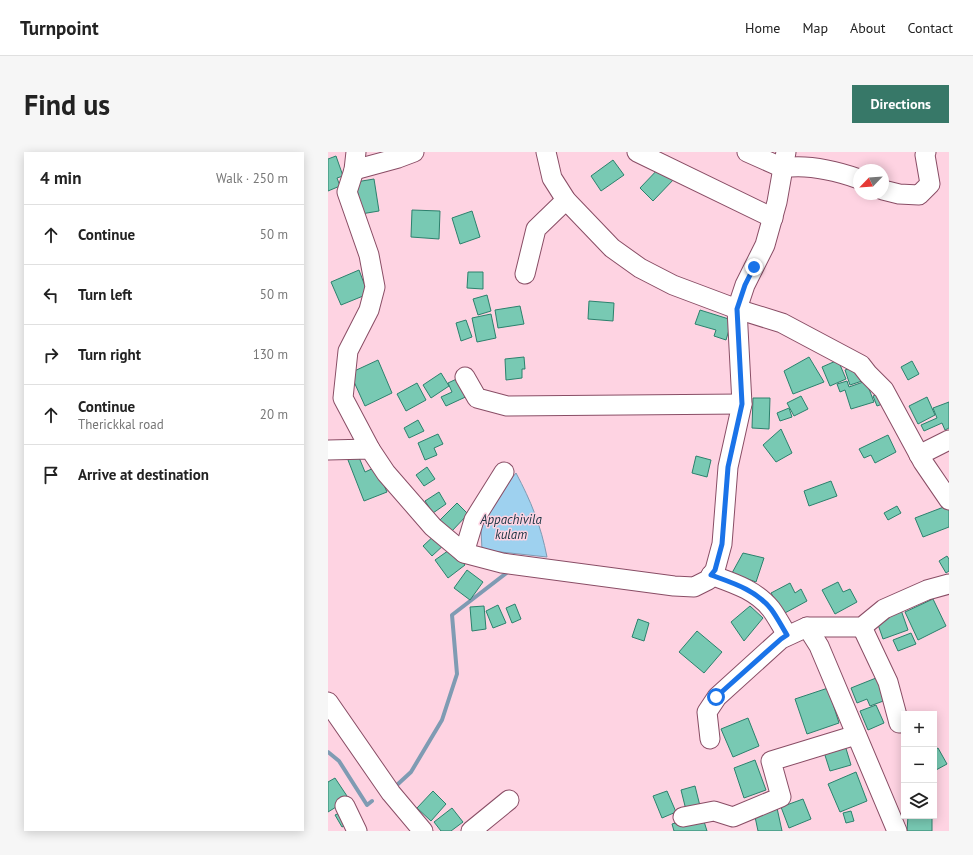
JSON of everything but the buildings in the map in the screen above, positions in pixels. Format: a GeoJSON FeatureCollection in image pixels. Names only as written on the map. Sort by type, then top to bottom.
{"type":"FeatureCollection","features":[{"type":"Feature","properties":{"kind":"street"},"geometry":{"type":"LineString","coordinates":[[414,152],[398,158],[355,161],[347,192],[369,255],[375,287],[369,310],[348,351],[343,398],[370,449],[386,473],[433,527],[464,553],[502,563],[674,586],[694,587],[708,580],[715,570],[722,544],[728,467],[742,404],[737,309],[745,285],[765,245],[777,202],[784,160]]}},
{"type":"Feature","properties":{"kind":"street"},"geometry":{"type":"LineString","coordinates":[[546,152],[552,178],[566,200],[612,248],[640,268],[673,285],[737,309],[782,323],[861,365],[884,390],[919,455],[949,500]]}},
{"type":"Feature","properties":{"kind":"street"},"geometry":{"type":"LineString","coordinates":[[637,152],[773,218]]}},
{"type":"Feature","properties":{"kind":"street"},"geometry":{"type":"LineString","coordinates":[[747,152],[784,160],[799,167],[817,168],[853,177]]}},
{"type":"Feature","properties":{"kind":"street"},"geometry":{"type":"LineString","coordinates":[[889,192],[899,194],[919,194],[930,184],[925,155],[926,152]]}},
{"type":"Feature","properties":{"kind":"street"},"geometry":{"type":"LineString","coordinates":[[525,274],[536,229],[566,200]]}},
{"type":"Feature","properties":{"kind":"street"},"geometry":{"type":"LineString","coordinates":[[465,376],[477,398],[507,406],[742,404]]}},
{"type":"Feature","properties":{"kind":"street"},"geometry":{"type":"LineString","coordinates":[[919,455],[949,440]]}},
{"type":"Feature","properties":{"kind":"street"},"geometry":{"type":"LineString","coordinates":[[328,450],[370,449]]}},
{"type":"Feature","properties":{"kind":"street"},"geometry":{"type":"LineString","coordinates":[[464,553],[474,520],[504,472]]}},
{"type":"Feature","properties":{"kind":"street"},"geometry":{"type":"LineString","coordinates":[[711,575],[739,585],[755,594],[770,608],[787,635]]}},
{"type":"Feature","properties":{"kind":"street"},"geometry":{"type":"LineString","coordinates":[[710,738],[707,712],[716,697],[787,635],[808,627],[862,627],[884,609],[927,590],[949,584]]}},
{"type":"Feature","properties":{"kind":"street"},"geometry":{"type":"LineString","coordinates":[[808,627],[819,646],[897,831]]}},
{"type":"Feature","properties":{"kind":"street"},"geometry":{"type":"LineString","coordinates":[[862,627],[888,682],[899,723]]}},
{"type":"Feature","properties":{"kind":"street"},"geometry":{"type":"LineString","coordinates":[[328,702],[391,793],[423,831]]}},
{"type":"Feature","properties":{"kind":"street"},"geometry":{"type":"LineString","coordinates":[[683,817],[714,811],[733,817],[781,797],[771,760],[856,734]]}},
{"type":"Feature","properties":{"kind":"street"},"geometry":{"type":"LineString","coordinates":[[471,831],[509,800]]}},
{"type":"Feature","properties":{"kind":"street"},"geometry":{"type":"LineString","coordinates":[[345,806],[357,831]]}},
{"type":"Feature","properties":{"kind":"water","name":"Appachivila kulam"},"geometry":{"type":"Polygon","coordinates":[[[516,473],[535,514],[547,557],[482,550],[481,529],[493,502],[516,473]]]}},
{"type":"Feature","properties":{"kind":"waterway"},"geometry":{"type":"LineString","coordinates":[[398,784],[411,772],[442,720],[457,674],[452,615],[509,571]]}},
{"type":"Feature","properties":{"kind":"waterway"},"geometry":{"type":"LineString","coordinates":[[328,752],[339,761],[367,805],[372,801]]}},
{"type":"Feature","properties":{"kind":"route"},"geometry":{"type":"LineString","coordinates":[[716,697],[787,635],[770,608],[755,594],[739,585],[711,575],[715,570],[722,544],[728,467],[742,404],[737,309],[745,285],[754,267]]}}]}
